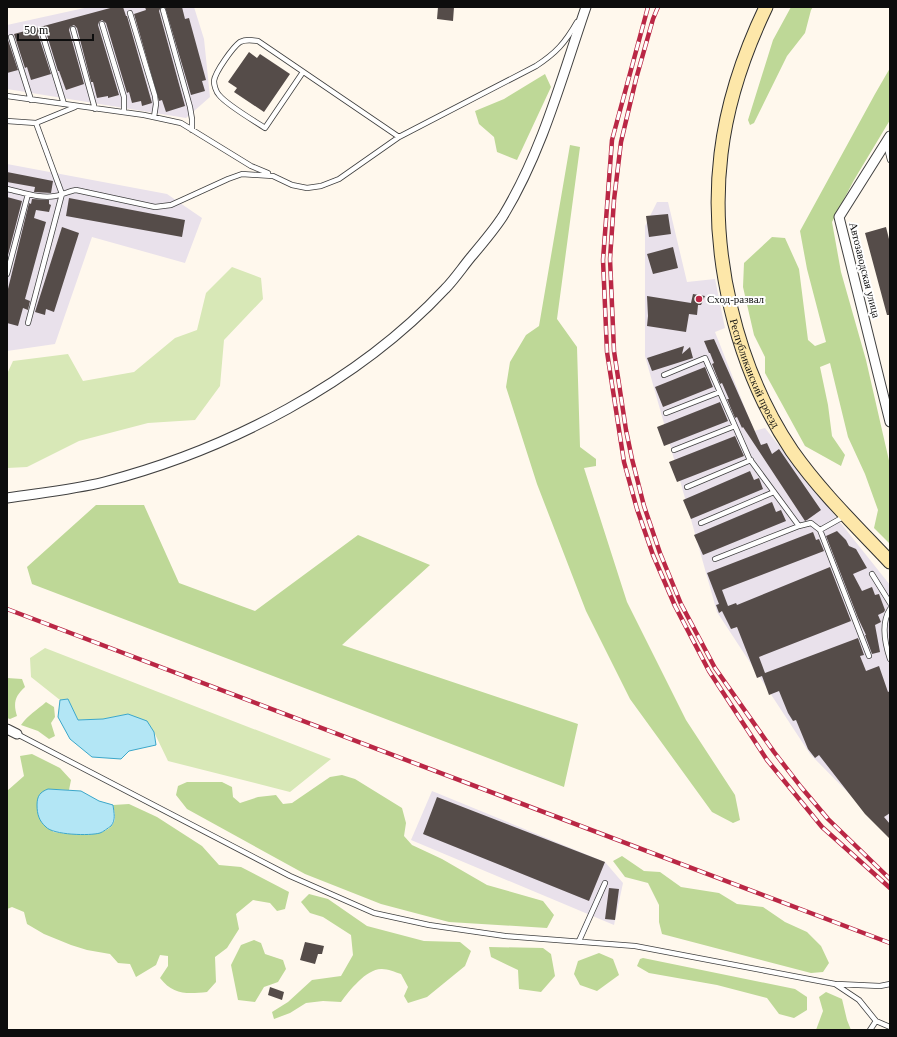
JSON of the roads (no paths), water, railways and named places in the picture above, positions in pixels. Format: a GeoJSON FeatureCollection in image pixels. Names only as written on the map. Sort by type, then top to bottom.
{"type":"FeatureCollection","features":[{"type":"Feature","properties":{"kind":"street","name":"Республиканский проезд"},"geometry":{"type":"LineString","coordinates":[[766,7],[752,35],[738,74],[728,114],[721,154],[718,196],[719,235],[726,284],[746,359],[774,422],[793,452],[819,486],[890,562]]}},
{"type":"Feature","properties":{"kind":"street"},"geometry":{"type":"LineString","coordinates":[[7,498],[103,482],[160,465],[218,443],[274,416],[322,388],[367,358],[408,325],[446,289],[502,218],[525,177],[552,109],[586,8]]}},
{"type":"Feature","properties":{"kind":"street","name":"Автозаводская улица"},"geometry":{"type":"LineString","coordinates":[[888,139],[840,217],[890,422]]}},
{"type":"Feature","properties":{"kind":"street"},"geometry":{"type":"LineString","coordinates":[[7,729],[17,734]]}},
{"type":"Feature","properties":{"kind":"lane"},"geometry":{"type":"LineString","coordinates":[[7,96],[124,112],[181,123],[251,166],[292,185],[307,188],[321,186],[339,179],[399,137],[536,66],[553,54],[568,37],[586,8]]}},
{"type":"Feature","properties":{"kind":"lane"},"geometry":{"type":"LineString","coordinates":[[163,10],[190,107],[192,130]]}},
{"type":"Feature","properties":{"kind":"lane"},"geometry":{"type":"LineString","coordinates":[[130,13],[155,96],[156,104],[154,117]]}},
{"type":"Feature","properties":{"kind":"lane"},"geometry":{"type":"LineString","coordinates":[[102,24],[124,97],[124,112]]}},
{"type":"Feature","properties":{"kind":"lane"},"geometry":{"type":"LineString","coordinates":[[73,29],[95,109]]}},
{"type":"Feature","properties":{"kind":"lane"},"geometry":{"type":"LineString","coordinates":[[42,33],[64,104]]}},
{"type":"Feature","properties":{"kind":"lane"},"geometry":{"type":"LineString","coordinates":[[11,37],[30,100]]}},
{"type":"Feature","properties":{"kind":"lane"},"geometry":{"type":"LineString","coordinates":[[303,72],[265,128],[224,100],[218,94],[214,82],[216,75],[234,47],[240,42],[248,40],[258,41],[399,137]]}},
{"type":"Feature","properties":{"kind":"lane"},"geometry":{"type":"LineString","coordinates":[[7,121],[36,123],[76,106]]}},
{"type":"Feature","properties":{"kind":"lane"},"geometry":{"type":"LineString","coordinates":[[28,323],[62,194],[36,123]]}},
{"type":"Feature","properties":{"kind":"lane"},"geometry":{"type":"LineString","coordinates":[[888,139],[890,160]]}},
{"type":"Feature","properties":{"kind":"lane"},"geometry":{"type":"LineString","coordinates":[[7,189],[44,197],[55,196],[68,191],[76,190],[155,207],[171,205],[228,178],[242,174],[273,176]]}},
{"type":"Feature","properties":{"kind":"lane"},"geometry":{"type":"LineString","coordinates":[[7,274],[28,194]]}},
{"type":"Feature","properties":{"kind":"lane"},"geometry":{"type":"LineString","coordinates":[[664,375],[705,358],[751,460],[799,526]]}},
{"type":"Feature","properties":{"kind":"lane"},"geometry":{"type":"LineString","coordinates":[[666,413],[720,392]]}},
{"type":"Feature","properties":{"kind":"lane"},"geometry":{"type":"LineString","coordinates":[[674,450],[735,426]]}},
{"type":"Feature","properties":{"kind":"lane"},"geometry":{"type":"LineString","coordinates":[[687,487],[751,460]]}},
{"type":"Feature","properties":{"kind":"lane"},"geometry":{"type":"LineString","coordinates":[[701,523],[774,492]]}},
{"type":"Feature","properties":{"kind":"lane"},"geometry":{"type":"LineString","coordinates":[[820,530],[846,516]]}},
{"type":"Feature","properties":{"kind":"lane"},"geometry":{"type":"LineString","coordinates":[[715,559],[799,526],[811,523],[820,530],[869,656]]}},
{"type":"Feature","properties":{"kind":"lane"},"geometry":{"type":"LineString","coordinates":[[872,574],[890,603]]}},
{"type":"Feature","properties":{"kind":"lane"},"geometry":{"type":"LineString","coordinates":[[890,609],[886,616],[885,644],[890,659]]}},
{"type":"Feature","properties":{"kind":"lane"},"geometry":{"type":"LineString","coordinates":[[17,734],[290,876],[374,913],[429,925],[505,936],[635,946],[835,984],[880,986],[890,984]]}},
{"type":"Feature","properties":{"kind":"lane"},"geometry":{"type":"LineString","coordinates":[[579,941],[605,883]]}},
{"type":"Feature","properties":{"kind":"lane"},"geometry":{"type":"LineString","coordinates":[[835,984],[859,1000],[876,1021],[890,1027]]}},
{"type":"Feature","properties":{"kind":"lane"},"geometry":{"type":"LineString","coordinates":[[870,1030],[876,1021]]}},
{"type":"Feature","properties":{"kind":"water"},"geometry":{"type":"Polygon","coordinates":[[[68,699],[78,720],[103,719],[128,714],[147,721],[154,732],[156,745],[129,751],[121,759],[92,757],[70,739],[58,717],[60,700],[68,699]]]}},
{"type":"Feature","properties":{"kind":"water"},"geometry":{"type":"Polygon","coordinates":[[[48,789],[81,791],[99,801],[113,805],[113,824],[103,832],[95,834],[80,835],[50,830],[40,820],[37,808],[37,802],[40,795],[48,789]]]}},
{"type":"Feature","properties":{"kind":"railway"},"geometry":{"type":"LineString","coordinates":[[648,7],[612,140],[603,260],[607,352],[624,462],[637,509],[653,555],[675,606],[709,671],[767,760],[822,827],[890,888]]}},
{"type":"Feature","properties":{"kind":"railway"},"geometry":{"type":"LineString","coordinates":[[658,7],[653,19],[636,79],[621,142],[614,200],[610,259],[614,351],[626,430],[644,506],[660,553],[681,604],[715,668],[774,752],[801,787],[828,819],[890,879]]}},
{"type":"Feature","properties":{"kind":"railway"},"geometry":{"type":"LineString","coordinates":[[7,609],[890,943]]}},
{"type":"Feature","properties":{"kind":"place","name":"Сход-развал"},"geometry":{"type":"Point","coordinates":[699,299]}}]}
